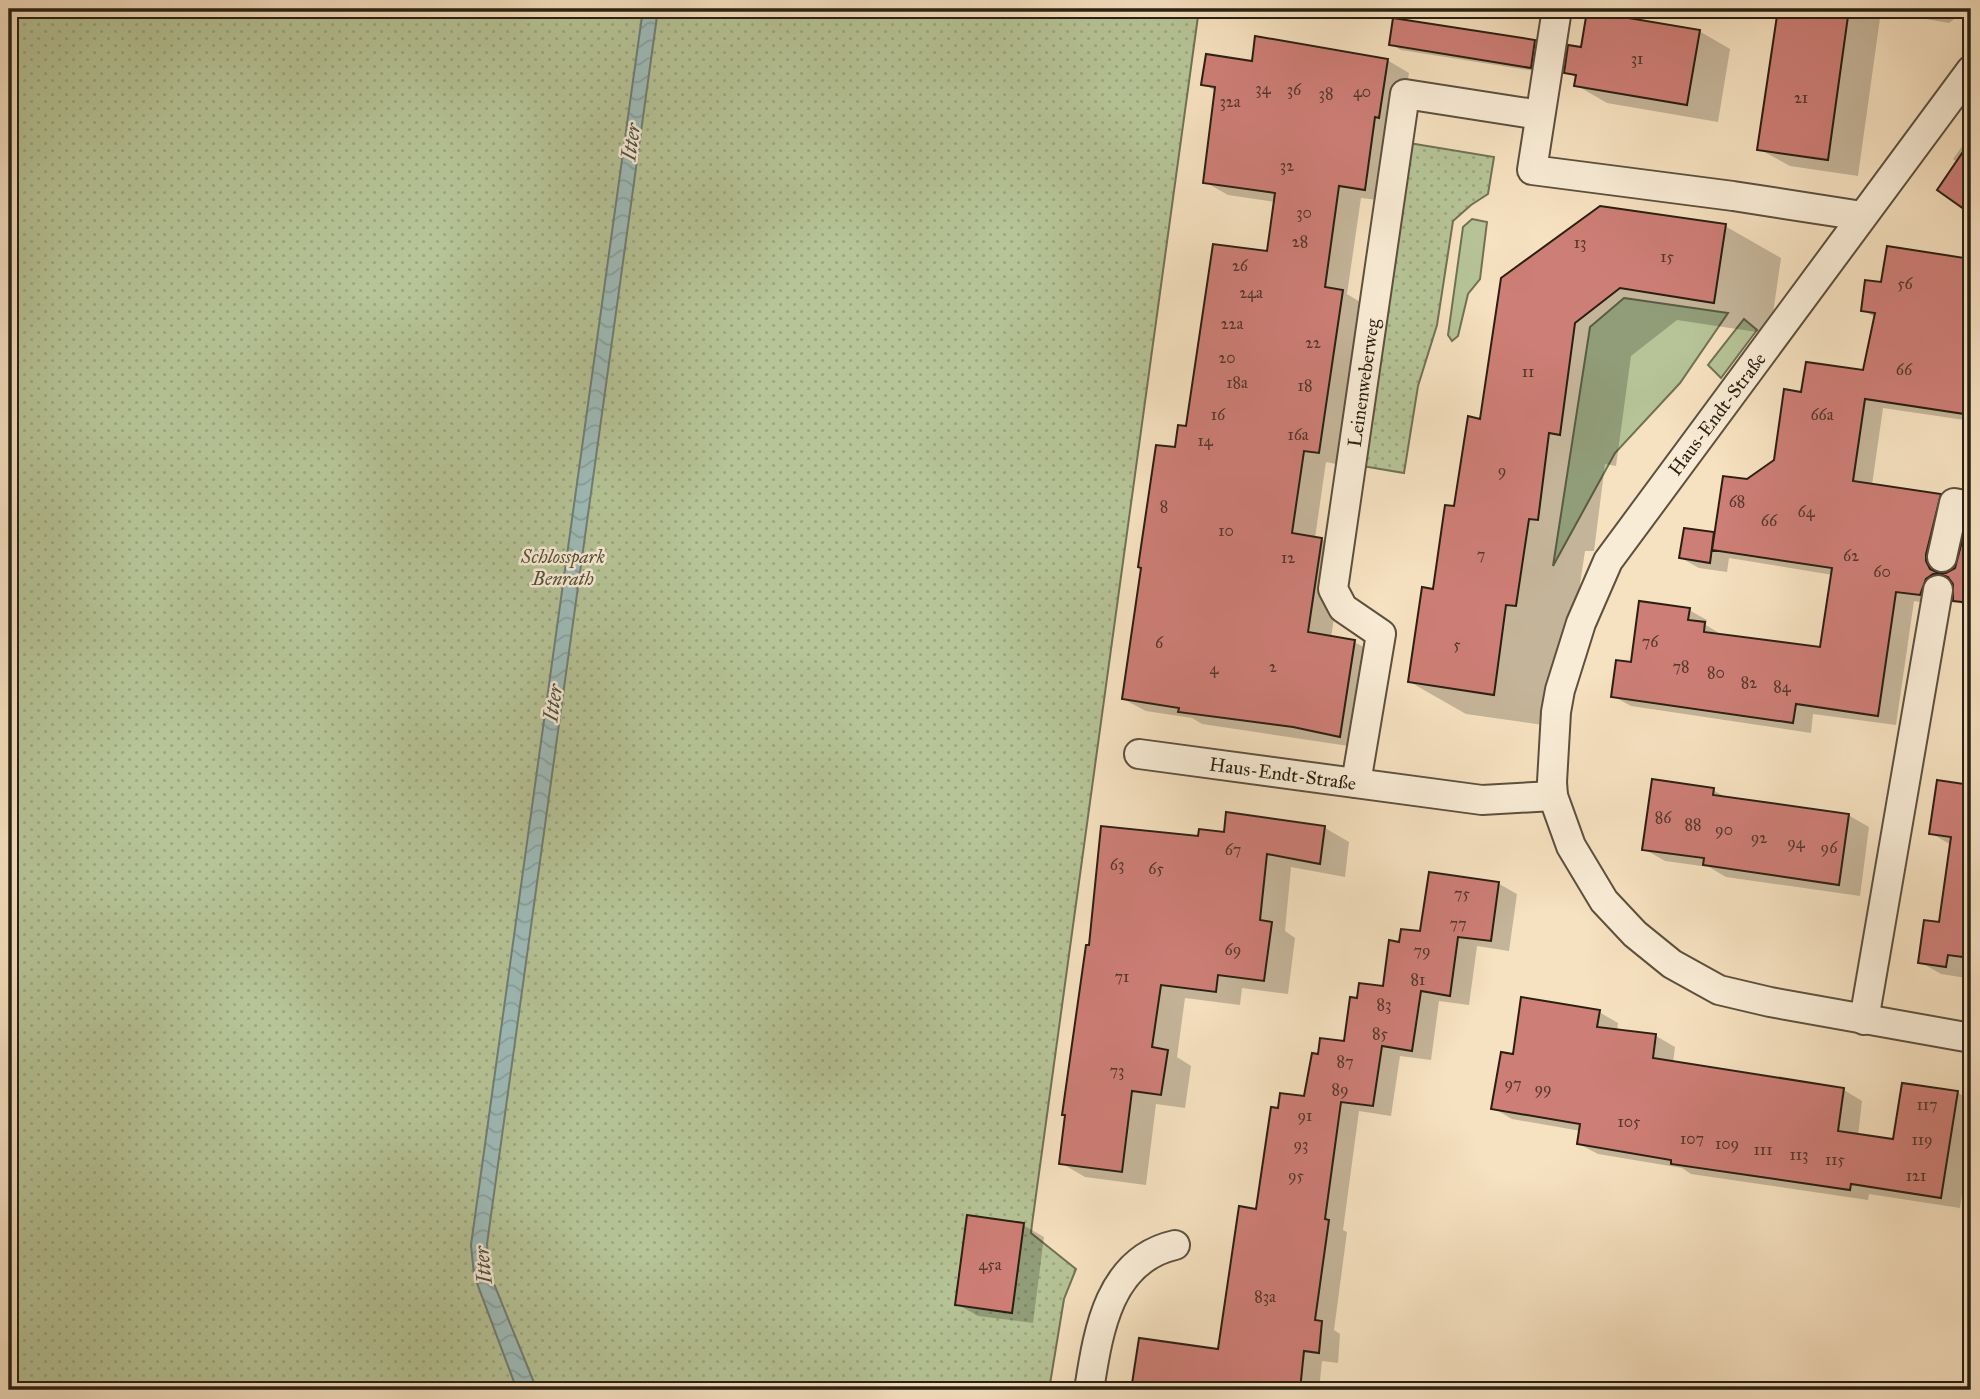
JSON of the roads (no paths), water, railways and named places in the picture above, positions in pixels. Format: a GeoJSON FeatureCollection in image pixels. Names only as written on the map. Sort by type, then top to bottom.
{"type":"FeatureCollection","features":[{"type":"Feature","properties":{"kind":"street"},"geometry":{"type":"LineString","coordinates":[[1557,9],[1532,170],[1862,216]]}},
{"type":"Feature","properties":{"kind":"street","name":"Haus-Endt-Straße"},"geometry":{"type":"LineString","coordinates":[[1971,70],[1608,561],[1581,623],[1560,690],[1553,748],[1553,796],[1572,846],[1604,901],[1635,934],[1672,964],[1719,990],[1864,1020],[1971,1038]]}},
{"type":"Feature","properties":{"kind":"street","name":"Leinenweberweg"},"geometry":{"type":"LineString","coordinates":[[1356,783],[1381,634],[1343,608],[1333,589],[1405,94],[1540,116]]}},
{"type":"Feature","properties":{"kind":"street"},"geometry":{"type":"LineString","coordinates":[[1942,557],[1954,503],[1971,506]]}},
{"type":"Feature","properties":{"kind":"street"},"geometry":{"type":"LineString","coordinates":[[1864,1020],[1938,590]]}},
{"type":"Feature","properties":{"kind":"street","name":"Haus-Endt-Straße"},"geometry":{"type":"LineString","coordinates":[[1139,754],[1482,800],[1553,796]]}},
{"type":"Feature","properties":{"kind":"street"},"geometry":{"type":"LineString","coordinates":[[1089,1390],[1102,1323],[1114,1291],[1130,1270],[1142,1260],[1164,1247],[1175,1245]]}},
{"type":"Feature","properties":{"kind":"water","name":"Itter"},"geometry":{"type":"Polygon","coordinates":[[[643,9],[658,9],[487,1244],[490,1274],[537,1390],[517,1390],[474,1275],[471,1245],[643,9]]]}},
{"type":"Feature","properties":{"kind":"park label","name":"Schlosspark Benrath"},"geometry":{"type":"Point","coordinates":[563,567]}}]}
